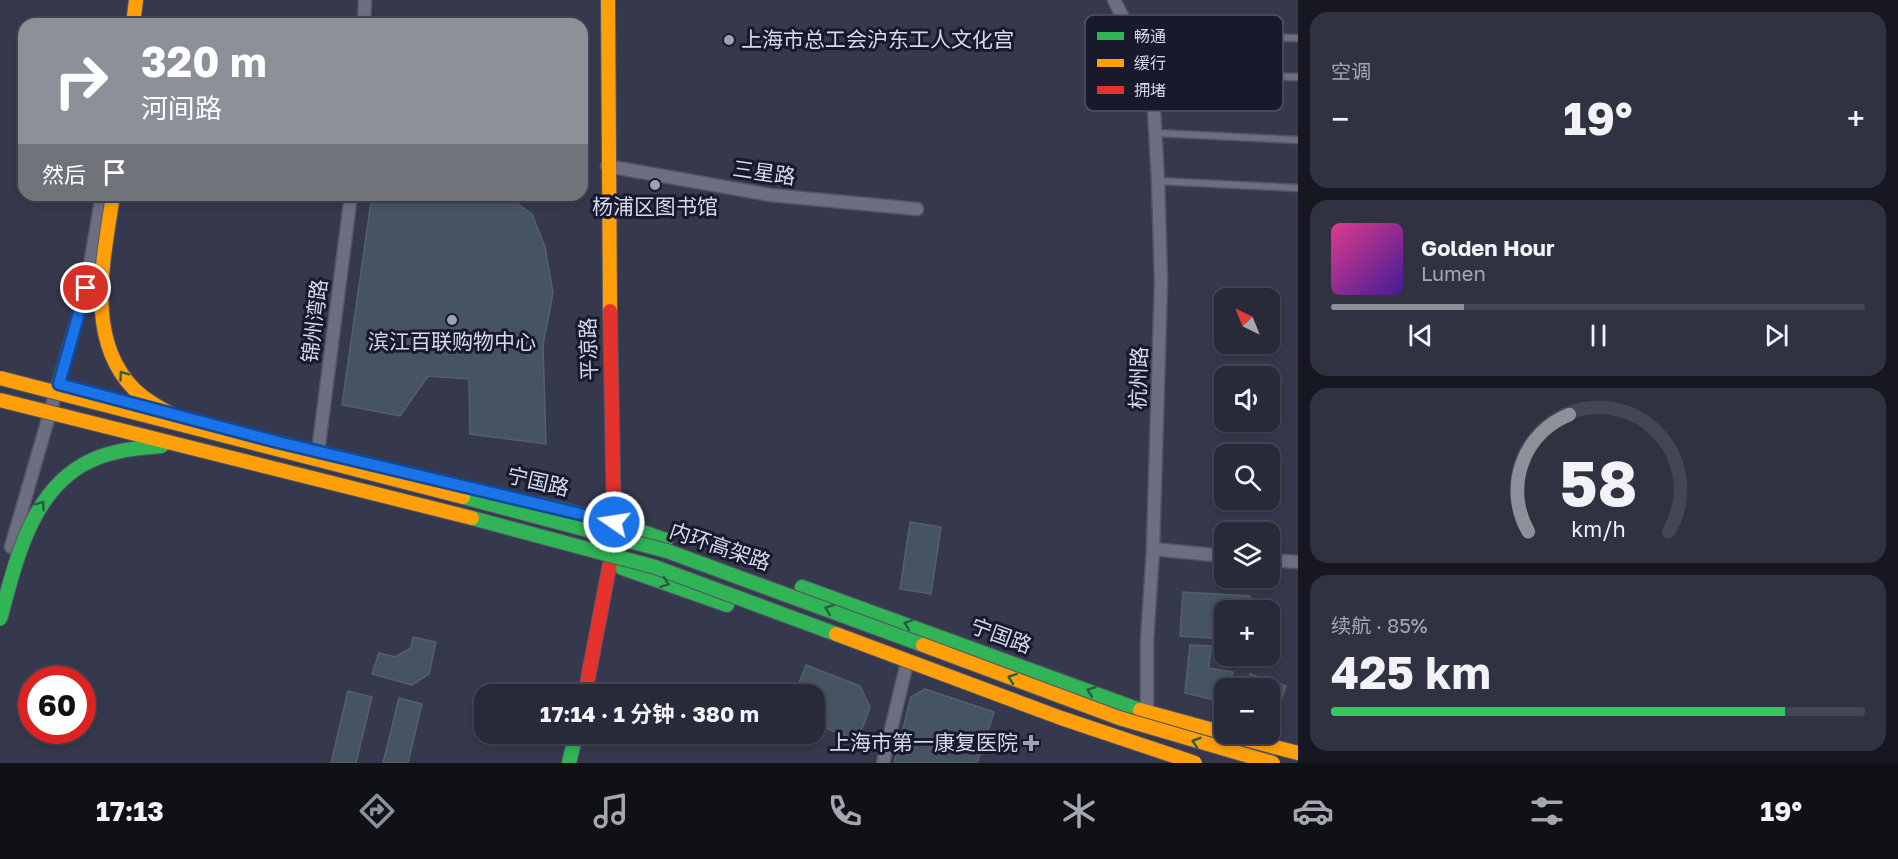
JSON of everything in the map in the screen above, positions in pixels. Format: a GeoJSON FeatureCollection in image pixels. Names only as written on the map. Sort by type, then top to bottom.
{"type":"FeatureCollection","features":[{"type":"Feature","properties":{"kind":"main road"},"geometry":{"type":"LineString","coordinates":[[134,18],[136,0]]}},
{"type":"Feature","properties":{"kind":"main road","name":"平凉路"},"geometry":{"type":"LineString","coordinates":[[587,684],[610,563],[614,522],[607,166],[608,0]]}},
{"type":"Feature","properties":{"kind":"main road"},"geometry":{"type":"LineString","coordinates":[[112,201],[101,297],[102,320],[113,359],[122,375],[152,404],[225,438]]}},
{"type":"Feature","properties":{"kind":"main road","name":"宁国路"},"geometry":{"type":"LineString","coordinates":[[0,369],[318,452],[614,522],[913,626],[1146,712],[1214,730]]}},
{"type":"Feature","properties":{"kind":"main road","name":"内环高架路"},"geometry":{"type":"LineString","coordinates":[[0,378],[225,438],[624,537],[749,579],[1074,701],[1179,737],[1273,763]]}},
{"type":"Feature","properties":{"kind":"main road","name":"内环高架路"},"geometry":{"type":"LineString","coordinates":[[0,400],[196,451],[395,498],[655,567],[1050,714],[1195,763]]}},
{"type":"Feature","properties":{"kind":"main road"},"geometry":{"type":"LineString","coordinates":[[0,409],[47,423],[326,486],[610,563],[1159,761],[1174,763]]}},
{"type":"Feature","properties":{"kind":"main road"},"geometry":{"type":"LineString","coordinates":[[0,619],[16,558],[31,519],[45,498],[63,480],[85,464],[118,452],[167,446],[196,451]]}},
{"type":"Feature","properties":{"kind":"main road"},"geometry":{"type":"LineString","coordinates":[[569,763],[574,744]]}},
{"type":"Feature","properties":{"kind":"main road","name":"宁国路"},"geometry":{"type":"LineString","coordinates":[[1265,744],[1298,753]]}},
{"type":"Feature","properties":{"kind":"street"},"geometry":{"type":"LineString","coordinates":[[124,18],[126,0]]}},
{"type":"Feature","properties":{"kind":"street"},"geometry":{"type":"LineString","coordinates":[[364,18],[365,0]]}},
{"type":"Feature","properties":{"kind":"street","name":"杭州路"},"geometry":{"type":"LineString","coordinates":[[1114,0],[1122,15]]}},
{"type":"Feature","properties":{"kind":"street","name":"杭州路"},"geometry":{"type":"LineString","coordinates":[[1155,111],[1161,281],[1146,712],[1159,761]]}},
{"type":"Feature","properties":{"kind":"street","name":"三星路"},"geometry":{"type":"LineString","coordinates":[[607,166],[770,195],[917,209]]}},
{"type":"Feature","properties":{"kind":"street"},"geometry":{"type":"LineString","coordinates":[[0,582],[86,288],[101,201]]}},
{"type":"Feature","properties":{"kind":"street","name":"锦州湾路"},"geometry":{"type":"LineString","coordinates":[[318,452],[350,201]]}},
{"type":"Feature","properties":{"kind":"street"},"geometry":{"type":"LineString","coordinates":[[1153,549],[1214,555]]}},
{"type":"Feature","properties":{"kind":"street"},"geometry":{"type":"LineString","coordinates":[[1280,561],[1298,562]]}},
{"type":"Feature","properties":{"kind":"street"},"geometry":{"type":"LineString","coordinates":[[883,763],[906,668]]}},
{"type":"Feature","properties":{"kind":"lane"},"geometry":{"type":"LineString","coordinates":[[1283,38],[1298,38]]}},
{"type":"Feature","properties":{"kind":"lane"},"geometry":{"type":"LineString","coordinates":[[1283,76],[1298,76]]}},
{"type":"Feature","properties":{"kind":"lane"},"geometry":{"type":"LineString","coordinates":[[1156,133],[1298,140]]}},
{"type":"Feature","properties":{"kind":"lane"},"geometry":{"type":"LineString","coordinates":[[1158,181],[1298,188]]}},
{"type":"Feature","properties":{"kind":"building","name":"滨江百联购物中心"},"geometry":{"type":"Polygon","coordinates":[[[371,201],[514,201],[532,214],[545,247],[553,293],[543,345],[546,444],[470,434],[469,379],[428,376],[400,416],[342,405],[371,201]]]}},
{"type":"Feature","properties":{"kind":"building"},"geometry":{"type":"Polygon","coordinates":[[[910,522],[941,527],[931,594],[900,589],[910,522]]]}},
{"type":"Feature","properties":{"kind":"building"},"geometry":{"type":"Polygon","coordinates":[[[1183,592],[1250,596],[1250,600],[1214,600],[1214,638],[1180,636],[1183,592]]]}},
{"type":"Feature","properties":{"kind":"building"},"geometry":{"type":"Polygon","coordinates":[[[413,637],[436,642],[429,674],[412,685],[372,674],[379,653],[395,657],[411,648],[413,637]]]}},
{"type":"Feature","properties":{"kind":"building"},"geometry":{"type":"Polygon","coordinates":[[[1190,645],[1211,646],[1209,668],[1233,672],[1231,678],[1214,678],[1214,700],[1185,693],[1190,645]]]}},
{"type":"Feature","properties":{"kind":"building"},"geometry":{"type":"Polygon","coordinates":[[[806,665],[860,686],[870,707],[858,740],[825,728],[825,684],[799,684],[806,665]]]}},
{"type":"Feature","properties":{"kind":"building"},"geometry":{"type":"Polygon","coordinates":[[[1250,674],[1262,678],[1249,678],[1250,674]]]}},
{"type":"Feature","properties":{"kind":"building"},"geometry":{"type":"Polygon","coordinates":[[[1280,684],[1286,686],[1280,702],[1280,684]]]}},
{"type":"Feature","properties":{"kind":"building"},"geometry":{"type":"Polygon","coordinates":[[[925,689],[994,712],[977,763],[894,763],[911,697],[925,689]]]}},
{"type":"Feature","properties":{"kind":"building"},"geometry":{"type":"Polygon","coordinates":[[[348,691],[372,697],[356,763],[331,763],[348,691]]]}},
{"type":"Feature","properties":{"kind":"building"},"geometry":{"type":"Polygon","coordinates":[[[399,698],[422,704],[408,763],[383,763],[399,698]]]}},
{"type":"Feature","properties":{"kind":"traffic: fast"},"geometry":{"type":"LineString","coordinates":[[0,619],[20,551],[40,508],[53,489],[70,473],[99,457],[126,450],[162,446]]}},
{"type":"Feature","properties":{"kind":"traffic: fast"},"geometry":{"type":"LineString","coordinates":[[463,497],[667,551],[923,645]]}},
{"type":"Feature","properties":{"kind":"traffic: fast"},"geometry":{"type":"LineString","coordinates":[[539,504],[614,522],[666,540]]}},
{"type":"Feature","properties":{"kind":"traffic: fast"},"geometry":{"type":"LineString","coordinates":[[472,518],[655,567],[836,634]]}},
{"type":"Feature","properties":{"kind":"traffic: fast"},"geometry":{"type":"LineString","coordinates":[[622,568],[727,605]]}},
{"type":"Feature","properties":{"kind":"traffic: fast"},"geometry":{"type":"LineString","coordinates":[[802,587],[1140,710]]}},
{"type":"Feature","properties":{"kind":"traffic: fast"},"geometry":{"type":"LineString","coordinates":[[569,763],[574,744]]}},
{"type":"Feature","properties":{"kind":"traffic: slow"},"geometry":{"type":"LineString","coordinates":[[134,18],[136,0]]}},
{"type":"Feature","properties":{"kind":"traffic: slow"},"geometry":{"type":"LineString","coordinates":[[608,0],[610,311]]}},
{"type":"Feature","properties":{"kind":"traffic: slow"},"geometry":{"type":"LineString","coordinates":[[112,201],[105,245],[101,296],[108,346],[118,369],[134,389],[149,401],[177,417]]}},
{"type":"Feature","properties":{"kind":"traffic: slow"},"geometry":{"type":"LineString","coordinates":[[0,378],[463,497]]}},
{"type":"Feature","properties":{"kind":"traffic: slow"},"geometry":{"type":"LineString","coordinates":[[0,400],[472,518]]}},
{"type":"Feature","properties":{"kind":"traffic: slow"},"geometry":{"type":"LineString","coordinates":[[836,634],[1061,718],[1195,763]]}},
{"type":"Feature","properties":{"kind":"traffic: slow"},"geometry":{"type":"LineString","coordinates":[[923,645],[1119,718],[1273,763]]}},
{"type":"Feature","properties":{"kind":"traffic: slow"},"geometry":{"type":"LineString","coordinates":[[1140,710],[1214,730]]}},
{"type":"Feature","properties":{"kind":"traffic: slow"},"geometry":{"type":"LineString","coordinates":[[1263,744],[1298,753]]}},
{"type":"Feature","properties":{"kind":"traffic: jam"},"geometry":{"type":"LineString","coordinates":[[587,684],[610,563],[614,522],[610,311]]}},
{"type":"Feature","properties":{"kind":"place","name":"上海市总工会沪东工人文化宫"},"geometry":{"type":"Point","coordinates":[729,40]}},
{"type":"Feature","properties":{"kind":"place","name":"杨浦区图书馆"},"geometry":{"type":"Point","coordinates":[655,185]}},
{"type":"Feature","properties":{"kind":"place","name":"滨江百联购物中心"},"geometry":{"type":"Point","coordinates":[452,320]}},
{"type":"Feature","properties":{"kind":"place","name":"上海市第一康复医院"},"geometry":{"type":"Point","coordinates":[1031,743]}},
{"type":"Feature","properties":{"kind":"route"},"geometry":{"type":"LineString","coordinates":[[86,288],[59,384],[278,442],[614,522]]}}]}
